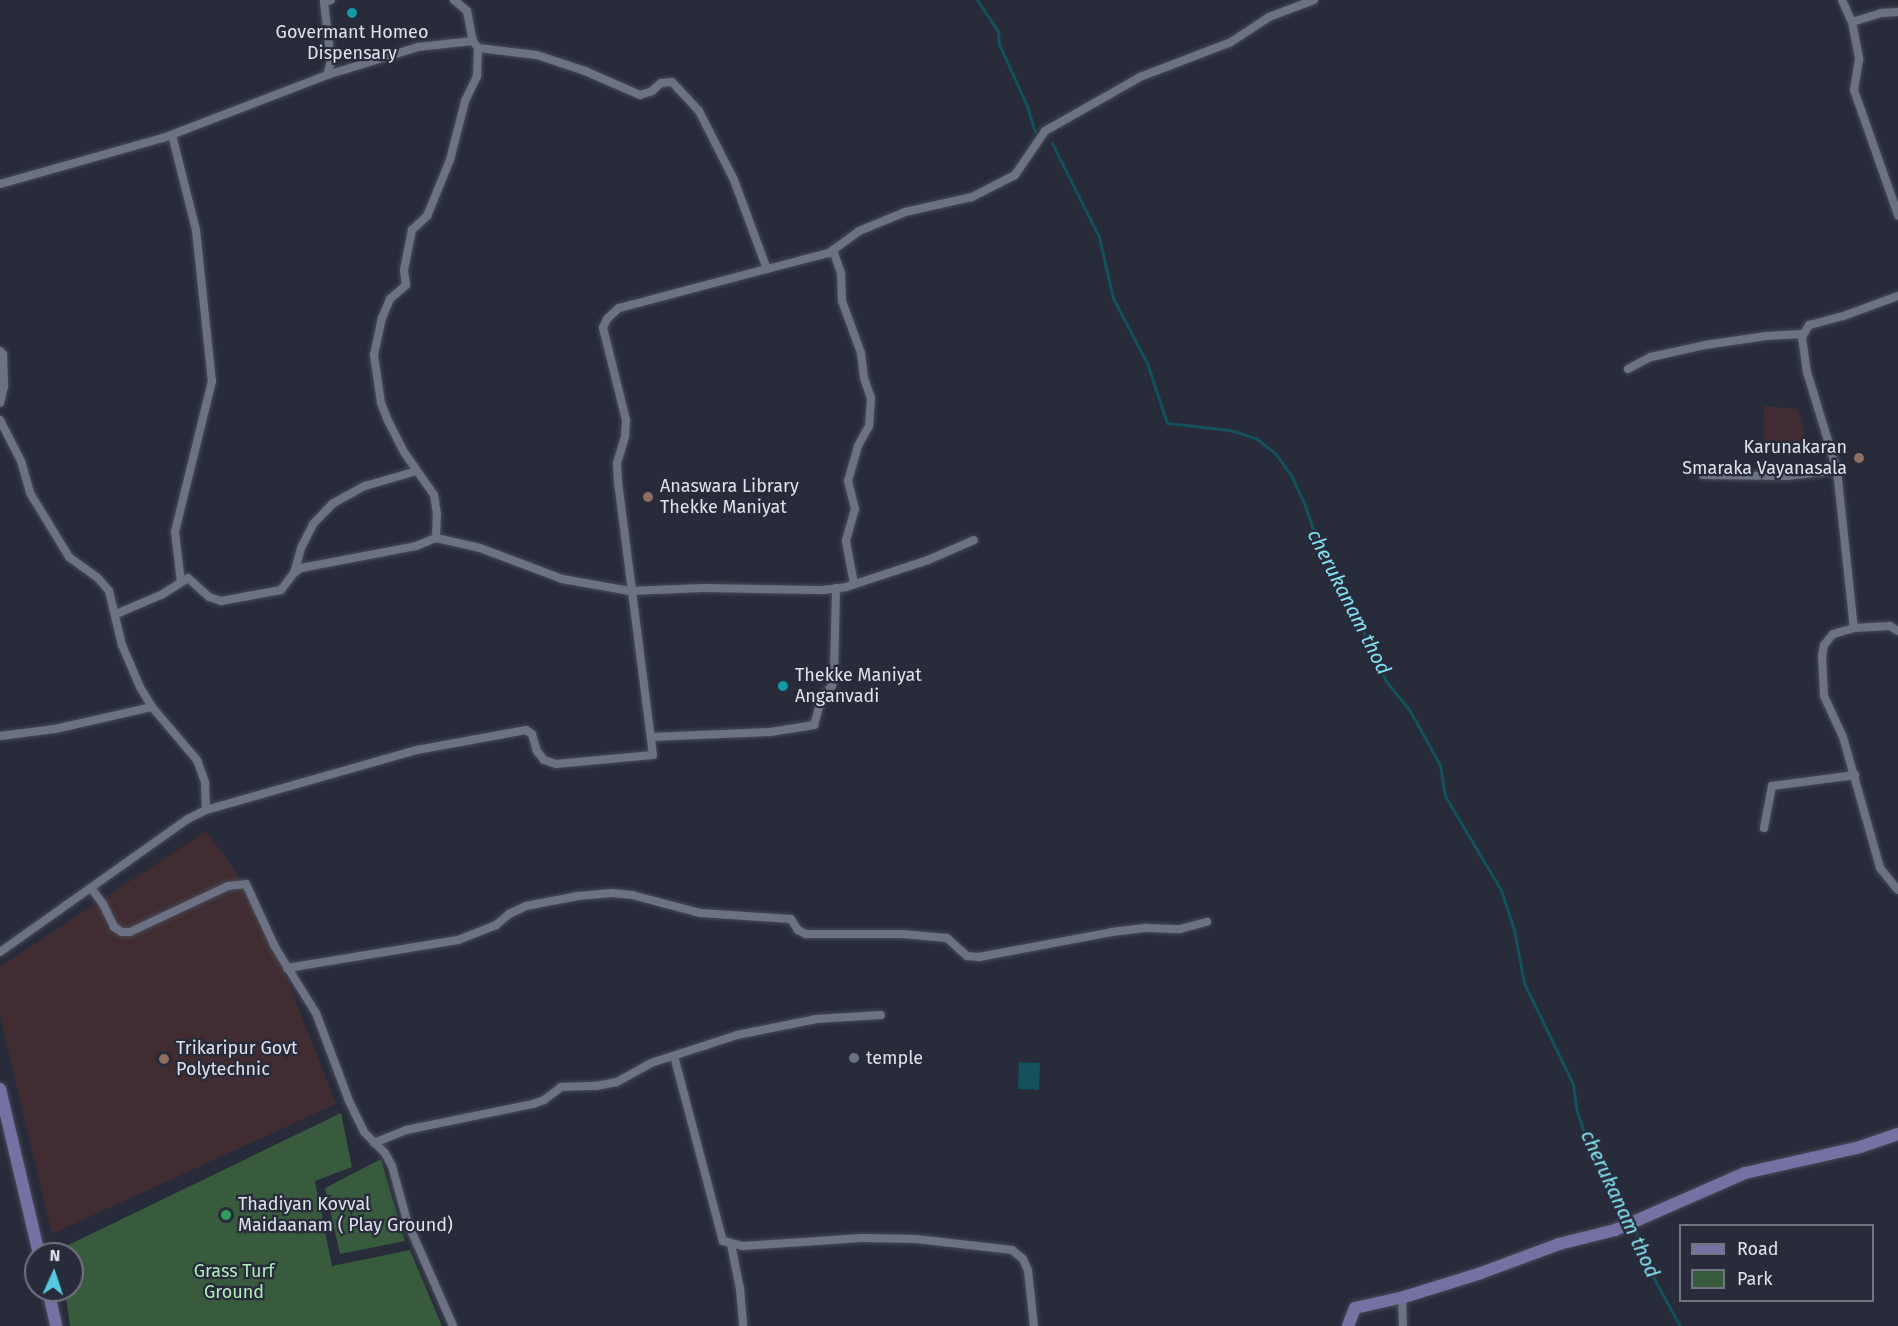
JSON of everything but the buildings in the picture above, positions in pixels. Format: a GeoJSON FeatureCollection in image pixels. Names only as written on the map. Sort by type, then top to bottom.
{"type":"FeatureCollection","features":[{"type":"Feature","properties":{"kind":"street"},"geometry":{"type":"LineString","coordinates":[[327,75],[332,61],[324,2],[332,0]]}},
{"type":"Feature","properties":{"kind":"street"},"geometry":{"type":"LineString","coordinates":[[436,538],[437,514],[434,495],[388,421],[381,403],[374,355],[382,318],[390,299],[406,285],[404,270],[412,230],[427,216],[450,160],[465,101],[477,76],[475,44],[467,11],[454,0]]}},
{"type":"Feature","properties":{"kind":"street"},"geometry":{"type":"LineString","coordinates":[[1285,0],[1288,10]]}},
{"type":"Feature","properties":{"kind":"street"},"geometry":{"type":"LineString","coordinates":[[0,952],[188,819],[206,810],[417,750],[526,730],[531,734],[537,751],[544,760],[556,764],[653,755],[630,591],[616,463],[626,436],[626,420],[603,328],[608,319],[619,308],[833,250],[859,231],[896,215],[972,197],[1015,175],[1045,131],[1140,77],[1231,42],[1269,17],[1314,0]]}},
{"type":"Feature","properties":{"kind":"street"},"geometry":{"type":"LineString","coordinates":[[1842,0],[1852,22],[1859,59],[1854,90],[1898,215]]}},
{"type":"Feature","properties":{"kind":"street"},"geometry":{"type":"LineString","coordinates":[[1852,22],[1881,13],[1898,12]]}},
{"type":"Feature","properties":{"kind":"street"},"geometry":{"type":"LineString","coordinates":[[0,184],[172,135],[327,75],[418,47],[475,44],[537,55],[585,71],[640,94],[652,91],[667,81],[672,82],[699,111],[729,170],[767,269]]}},
{"type":"Feature","properties":{"kind":"street"},"geometry":{"type":"LineString","coordinates":[[172,135],[195,230],[212,381],[175,532],[181,582]]}},
{"type":"Feature","properties":{"kind":"street"},"geometry":{"type":"LineString","coordinates":[[833,250],[841,273],[842,301],[861,353],[864,378],[871,398],[869,426],[858,446],[848,481],[855,509],[846,541],[854,584]]}},
{"type":"Feature","properties":{"kind":"street"},"geometry":{"type":"LineString","coordinates":[[1854,628],[1837,470],[1807,372],[1802,334],[1809,325],[1843,316],[1898,296]]}},
{"type":"Feature","properties":{"kind":"street"},"geometry":{"type":"LineString","coordinates":[[1628,369],[1652,357],[1705,345],[1766,336],[1802,334]]}},
{"type":"Feature","properties":{"kind":"street"},"geometry":{"type":"LineString","coordinates":[[0,351],[3,354],[4,386],[0,403]]}},
{"type":"Feature","properties":{"kind":"street"},"geometry":{"type":"LineString","coordinates":[[0,420],[21,461],[30,493],[69,557],[97,577],[109,591],[122,645],[152,706],[196,760],[205,782],[206,810]]}},
{"type":"Feature","properties":{"kind":"street"},"geometry":{"type":"LineString","coordinates":[[1703,475],[1787,476],[1837,470]]}},
{"type":"Feature","properties":{"kind":"street"},"geometry":{"type":"LineString","coordinates":[[294,573],[308,533],[332,504],[365,486],[417,471]]}},
{"type":"Feature","properties":{"kind":"street"},"geometry":{"type":"LineString","coordinates":[[116,614],[161,595],[188,578],[209,597],[231,601],[281,590],[294,573],[301,568],[416,546],[436,538],[480,548],[562,579],[630,591],[704,588],[760,590],[836,588],[928,560],[974,540]]}},
{"type":"Feature","properties":{"kind":"street"},"geometry":{"type":"LineString","coordinates":[[651,737],[770,732],[814,725],[822,697],[832,686],[836,588]]}},
{"type":"Feature","properties":{"kind":"street"},"geometry":{"type":"LineString","coordinates":[[1898,631],[1890,626],[1854,628],[1833,634],[1824,645],[1822,656],[1824,696],[1843,736],[1880,868],[1898,890]]}},
{"type":"Feature","properties":{"kind":"street"},"geometry":{"type":"LineString","coordinates":[[0,736],[55,729],[152,706]]}},
{"type":"Feature","properties":{"kind":"street"},"geometry":{"type":"LineString","coordinates":[[1764,828],[1772,786],[1855,776]]}},
{"type":"Feature","properties":{"kind":"street"},"geometry":{"type":"LineString","coordinates":[[91,888],[103,904],[114,927],[122,932],[130,932],[228,886],[246,884],[288,968],[316,1012],[349,1101],[364,1132],[385,1153],[392,1166],[407,1221],[453,1326]]}},
{"type":"Feature","properties":{"kind":"street"},"geometry":{"type":"LineString","coordinates":[[288,968],[458,940],[496,925],[509,914],[526,906],[578,896],[612,894],[632,895],[700,913],[791,919],[798,930],[806,934],[902,934],[947,938],[968,956],[979,957],[1056,941],[1147,928],[1180,928],[1207,922]]}},
{"type":"Feature","properties":{"kind":"street"},"geometry":{"type":"LineString","coordinates":[[374,1143],[406,1130],[533,1104],[544,1100],[561,1087],[596,1086],[616,1082],[651,1064],[763,1029],[816,1019],[881,1015]]}},
{"type":"Feature","properties":{"kind":"street"},"geometry":{"type":"LineString","coordinates":[[674,1056],[723,1241],[731,1244],[862,1238],[916,1239],[1012,1250],[1023,1259],[1028,1271],[1035,1326]]}},
{"type":"Feature","properties":{"kind":"street"},"geometry":{"type":"LineString","coordinates":[[0,1089],[36,1242]]}},
{"type":"Feature","properties":{"kind":"street"},"geometry":{"type":"LineString","coordinates":[[1348,1326],[1355,1308],[1402,1298],[1482,1273],[1559,1244],[1615,1230],[1745,1173],[1860,1148],[1898,1134]]}},
{"type":"Feature","properties":{"kind":"street"},"geometry":{"type":"LineString","coordinates":[[731,1244],[740,1289],[743,1326]]}},
{"type":"Feature","properties":{"kind":"street"},"geometry":{"type":"LineString","coordinates":[[1402,1298],[1402,1326]]}},
{"type":"Feature","properties":{"kind":"street"},"geometry":{"type":"LineString","coordinates":[[51,1302],[56,1326]]}},
{"type":"Feature","properties":{"kind":"shaded area"},"geometry":{"type":"Polygon","coordinates":[[[1764,406],[1798,409],[1807,444],[1800,454],[1763,452],[1764,406]]]}},
{"type":"Feature","properties":{"kind":"shaded area","name":"Trikaripur Govt Polytechnic"},"geometry":{"type":"Polygon","coordinates":[[[206,831],[234,869],[279,958],[336,1104],[52,1234],[0,1015],[0,967],[206,831]]]}},
{"type":"Feature","properties":{"kind":"green space","name":"Thadiyan Kovval Maidaanam ( Play Ground)"},"geometry":{"type":"Polygon","coordinates":[[[341,1113],[352,1167],[315,1181],[332,1266],[410,1250],[442,1326],[70,1326],[67,1302],[84,1302],[84,1242],[74,1242],[341,1113]]]}},
{"type":"Feature","properties":{"kind":"green space"},"geometry":{"type":"Polygon","coordinates":[[[381,1159],[405,1241],[340,1254],[325,1188],[381,1159]]]}},
{"type":"Feature","properties":{"kind":"water"},"geometry":{"type":"Polygon","coordinates":[[[1019,1062],[1040,1063],[1039,1090],[1018,1089],[1019,1062]]]}},
{"type":"Feature","properties":{"kind":"waterway","name":"cherukanam thod"},"geometry":{"type":"LineString","coordinates":[[977,0],[998,31],[999,44],[1027,106],[1035,132]]}},
{"type":"Feature","properties":{"kind":"waterway","name":"cherukanam thod"},"geometry":{"type":"LineString","coordinates":[[1052,143],[1099,237],[1113,298],[1147,363],[1167,423],[1230,430],[1257,439],[1275,453],[1291,475],[1304,503],[1320,549],[1362,625],[1367,645],[1386,681],[1409,709],[1440,765],[1445,796],[1501,890],[1514,930],[1524,983],[1573,1084],[1577,1111],[1586,1139],[1631,1220]]}},
{"type":"Feature","properties":{"kind":"waterway","name":"cherukanam thod"},"geometry":{"type":"LineString","coordinates":[[1634,1226],[1647,1266],[1680,1326]]}},
{"type":"Feature","properties":{"kind":"place","name":"Govermant Homeo Dispensary"},"geometry":{"type":"Point","coordinates":[352,13]}},
{"type":"Feature","properties":{"kind":"place","name":"Karunakaran Smaraka Vayanasala"},"geometry":{"type":"Point","coordinates":[1859,458]}},
{"type":"Feature","properties":{"kind":"place","name":"Anaswara Library Thekke Maniyat"},"geometry":{"type":"Point","coordinates":[648,497]}},
{"type":"Feature","properties":{"kind":"place","name":"Thekke Maniyat Anganvadi"},"geometry":{"type":"Point","coordinates":[783,686]}},
{"type":"Feature","properties":{"kind":"place","name":"temple"},"geometry":{"type":"Point","coordinates":[854,1058]}},
{"type":"Feature","properties":{"kind":"place","name":"Trikaripur Govt Polytechnic"},"geometry":{"type":"Point","coordinates":[164,1059]}},
{"type":"Feature","properties":{"kind":"place","name":"Thadiyan Kovval Maidaanam ( Play Ground)"},"geometry":{"type":"Point","coordinates":[226,1215]}},
{"type":"Feature","properties":{"kind":"park label","name":"Grass Turf Ground"},"geometry":{"type":"Point","coordinates":[234,1282]}}]}
